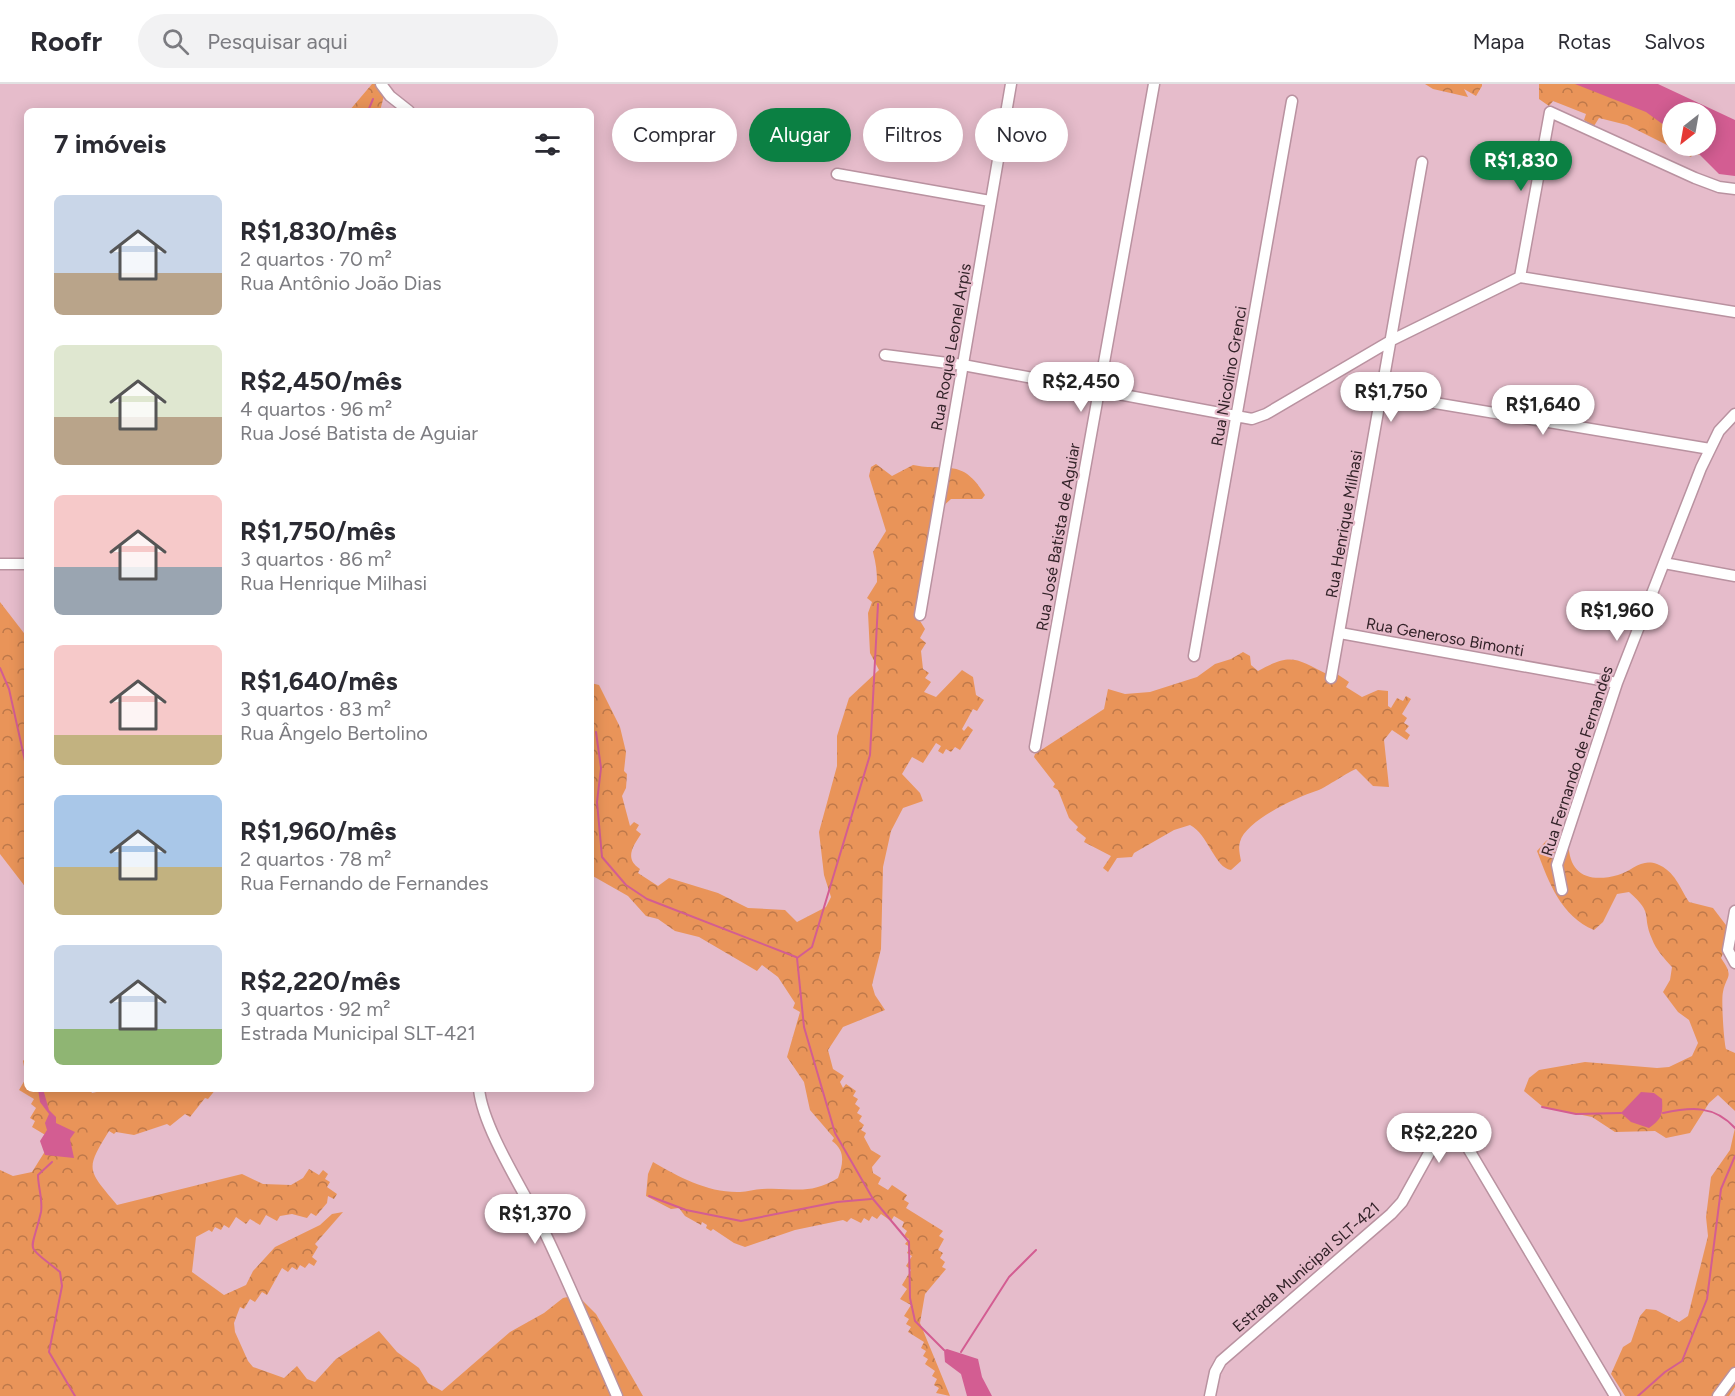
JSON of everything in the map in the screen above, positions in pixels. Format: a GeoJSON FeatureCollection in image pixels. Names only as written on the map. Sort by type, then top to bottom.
{"type":"FeatureCollection","features":[{"type":"Feature","properties":{"kind":"street"},"geometry":{"type":"LineString","coordinates":[[381,84],[390,96],[405,108]]}},
{"type":"Feature","properties":{"kind":"street","name":"Rua Roque Leonel Arpis"},"geometry":{"type":"LineString","coordinates":[[920,615],[1011,84]]}},
{"type":"Feature","properties":{"kind":"street","name":"Rua José Batista de Aguiar"},"geometry":{"type":"LineString","coordinates":[[1035,747],[1154,84]]}},
{"type":"Feature","properties":{"kind":"street","name":"Rua Nicolino Grenci"},"geometry":{"type":"LineString","coordinates":[[1194,656],[1292,101]]}},
{"type":"Feature","properties":{"kind":"street"},"geometry":{"type":"LineString","coordinates":[[1520,277],[1550,112],[1695,178],[1719,187],[1735,189]]}},
{"type":"Feature","properties":{"kind":"street","name":"Rua Henrique Milhasi"},"geometry":{"type":"LineString","coordinates":[[1331,678],[1422,162]]}},
{"type":"Feature","properties":{"kind":"street"},"geometry":{"type":"LineString","coordinates":[[837,174],[990,201]]}},
{"type":"Feature","properties":{"kind":"street"},"geometry":{"type":"LineString","coordinates":[[885,355],[963,365],[1252,419],[1266,414],[1392,340],[1520,277],[1735,312]]}},
{"type":"Feature","properties":{"kind":"street"},"geometry":{"type":"LineString","coordinates":[[1381,394],[1710,449]]}},
{"type":"Feature","properties":{"kind":"street","name":"Rua Fernando de Fernandes"},"geometry":{"type":"LineString","coordinates":[[1562,890],[1557,865],[1617,682],[1710,449],[1719,431],[1735,414]]}},
{"type":"Feature","properties":{"kind":"street"},"geometry":{"type":"LineString","coordinates":[[1664,563],[1735,576]]}},
{"type":"Feature","properties":{"kind":"street"},"geometry":{"type":"LineString","coordinates":[[0,564],[24,564]]}},
{"type":"Feature","properties":{"kind":"street","name":"Rua Generoso Bimonti"},"geometry":{"type":"LineString","coordinates":[[1340,633],[1617,682]]}},
{"type":"Feature","properties":{"kind":"street"},"geometry":{"type":"LineString","coordinates":[[1735,911],[1728,950],[1735,963]]}},
{"type":"Feature","properties":{"kind":"street"},"geometry":{"type":"LineString","coordinates":[[479,1092],[482,1108],[544,1232],[617,1396]]}},
{"type":"Feature","properties":{"kind":"street","name":"Estrada Municipal SLT-421"},"geometry":{"type":"LineString","coordinates":[[1210,1396],[1215,1372],[1221,1361],[1391,1214],[1402,1202],[1443,1128],[1450,1127],[1460,1132],[1614,1396]]}},
{"type":"Feature","properties":{"kind":"street"},"geometry":{"type":"LineString","coordinates":[[1718,1396],[1735,1372]]}},
{"type":"Feature","properties":{"kind":"green space"},"geometry":{"type":"Polygon","coordinates":[[[372,84],[387,84],[381,108],[352,108],[372,84]]]}},
{"type":"Feature","properties":{"kind":"green space"},"geometry":{"type":"Polygon","coordinates":[[[1425,84],[1482,84],[1482,86],[1476,96],[1464,89],[1468,97],[1433,89],[1425,84]]]}},
{"type":"Feature","properties":{"kind":"green space"},"geometry":{"type":"Polygon","coordinates":[[[1539,84],[1598,84],[1662,118],[1662,142],[1627,125],[1599,118],[1594,126],[1584,120],[1586,114],[1553,101],[1549,106],[1539,99],[1539,84]]]}},
{"type":"Feature","properties":{"kind":"green space"},"geometry":{"type":"Polygon","coordinates":[[[876,464],[892,476],[913,465],[953,468],[969,475],[985,495],[982,499],[951,499],[941,508],[917,616],[925,629],[920,638],[926,643],[921,651],[923,669],[929,673],[925,678],[931,682],[924,692],[936,697],[962,670],[973,677],[976,695],[984,700],[977,711],[973,709],[962,729],[964,731],[968,726],[973,730],[960,750],[955,747],[951,752],[946,749],[943,754],[938,751],[941,746],[936,743],[923,763],[912,757],[902,774],[920,793],[923,801],[903,808],[891,831],[883,867],[881,949],[872,985],[875,995],[885,1010],[843,1027],[828,1050],[833,1069],[844,1076],[840,1082],[843,1088],[846,1084],[856,1091],[853,1096],[858,1099],[855,1104],[860,1108],[857,1113],[862,1116],[859,1121],[864,1125],[861,1130],[866,1133],[864,1137],[871,1150],[881,1156],[872,1167],[873,1173],[881,1178],[878,1184],[888,1190],[892,1185],[907,1195],[904,1200],[909,1203],[906,1208],[943,1231],[939,1236],[944,1239],[938,1250],[943,1253],[940,1258],[945,1262],[942,1267],[946,1269],[925,1294],[920,1323],[950,1396],[936,1393],[939,1388],[934,1385],[937,1379],[932,1376],[935,1371],[925,1364],[928,1359],[923,1356],[926,1351],[921,1348],[924,1342],[908,1332],[911,1327],[906,1324],[909,1319],[904,1316],[911,1305],[900,1299],[907,1289],[902,1285],[911,1270],[906,1266],[912,1256],[907,1253],[910,1247],[905,1244],[909,1239],[904,1236],[907,1231],[902,1227],[904,1222],[894,1216],[891,1221],[881,1214],[877,1219],[872,1216],[869,1221],[864,1218],[861,1223],[851,1218],[847,1222],[843,1220],[795,1230],[745,1247],[734,1243],[713,1229],[711,1231],[702,1222],[701,1225],[685,1216],[679,1208],[671,1209],[646,1196],[648,1174],[653,1162],[705,1187],[740,1192],[762,1189],[809,1189],[828,1184],[838,1178],[842,1158],[840,1149],[832,1141],[834,1138],[810,1110],[804,1082],[787,1057],[800,1012],[793,1008],[795,1003],[778,977],[762,965],[757,971],[699,937],[675,931],[658,919],[646,916],[628,896],[594,877],[594,684],[599,685],[620,727],[626,752],[624,771],[627,774],[626,788],[622,796],[630,826],[634,822],[639,825],[636,830],[641,834],[631,852],[632,861],[640,869],[638,873],[658,886],[669,878],[718,893],[748,908],[785,910],[797,922],[826,907],[831,897],[824,875],[819,832],[837,766],[837,736],[849,698],[879,670],[870,653],[868,613],[872,602],[867,598],[877,582],[873,552],[886,531],[869,476],[871,467],[876,464]]]}},
{"type":"Feature","properties":{"kind":"green space"},"geometry":{"type":"Polygon","coordinates":[[[0,602],[24,633],[24,885],[0,854],[0,602]]]}},
{"type":"Feature","properties":{"kind":"green space"},"geometry":{"type":"Polygon","coordinates":[[[1243,652],[1250,656],[1251,665],[1258,671],[1279,661],[1294,660],[1329,675],[1334,672],[1349,682],[1346,687],[1362,697],[1378,690],[1388,691],[1388,706],[1391,708],[1397,698],[1403,701],[1406,696],[1411,699],[1402,714],[1407,718],[1404,723],[1409,726],[1405,731],[1410,735],[1407,740],[1392,730],[1384,740],[1389,787],[1373,786],[1356,769],[1320,790],[1285,804],[1261,818],[1244,834],[1239,844],[1241,861],[1231,870],[1220,863],[1202,836],[1190,825],[1174,830],[1134,853],[1132,857],[1117,858],[1108,872],[1103,868],[1111,856],[1084,842],[1086,838],[1076,830],[1078,827],[1069,818],[1058,790],[1053,787],[1055,784],[1034,757],[1035,754],[1104,709],[1108,689],[1125,694],[1150,692],[1197,677],[1215,664],[1243,652]]]}},
{"type":"Feature","properties":{"kind":"green space"},"geometry":{"type":"Polygon","coordinates":[[[1557,834],[1569,837],[1571,859],[1580,872],[1588,876],[1596,878],[1618,875],[1646,863],[1663,867],[1676,880],[1689,902],[1713,908],[1732,933],[1721,958],[1729,973],[1723,992],[1724,1039],[1726,1049],[1735,1053],[1735,1111],[1718,1095],[1709,1103],[1690,1133],[1666,1138],[1655,1131],[1615,1132],[1592,1117],[1543,1107],[1524,1091],[1529,1078],[1539,1070],[1585,1062],[1669,1067],[1692,1056],[1698,1043],[1689,1020],[1678,1012],[1663,992],[1670,980],[1672,967],[1654,943],[1645,910],[1637,900],[1629,892],[1617,894],[1603,922],[1594,930],[1573,916],[1558,897],[1537,851],[1557,834]]]}},
{"type":"Feature","properties":{"kind":"green space"},"geometry":{"type":"Polygon","coordinates":[[[24,1081],[24,1092],[214,1092],[208,1099],[205,1098],[190,1117],[185,1114],[170,1126],[167,1124],[134,1135],[116,1132],[114,1134],[109,1131],[96,1154],[93,1169],[100,1184],[117,1205],[242,1174],[263,1184],[291,1185],[303,1178],[309,1169],[319,1175],[323,1170],[328,1174],[325,1179],[330,1182],[327,1187],[337,1194],[334,1199],[328,1196],[327,1203],[316,1216],[311,1213],[307,1218],[292,1214],[280,1216],[277,1221],[266,1215],[260,1225],[250,1219],[246,1224],[236,1217],[229,1228],[224,1225],[221,1230],[215,1227],[212,1232],[209,1230],[196,1237],[192,1272],[224,1295],[246,1285],[253,1271],[275,1247],[320,1225],[332,1214],[343,1212],[315,1244],[318,1247],[312,1257],[317,1261],[314,1266],[309,1263],[305,1268],[300,1265],[297,1270],[292,1267],[288,1272],[282,1268],[267,1295],[262,1292],[255,1302],[250,1299],[244,1309],[240,1307],[234,1323],[235,1332],[253,1367],[284,1378],[297,1366],[307,1379],[315,1382],[336,1359],[379,1331],[397,1352],[419,1368],[428,1383],[442,1391],[510,1332],[544,1313],[563,1298],[577,1295],[596,1314],[643,1396],[0,1396],[0,1170],[13,1176],[32,1172],[49,1145],[47,1136],[32,1127],[35,1121],[30,1118],[36,1108],[31,1104],[34,1099],[19,1090],[24,1081]]]}},
{"type":"Feature","properties":{"kind":"green space"},"geometry":{"type":"Polygon","coordinates":[[[1735,1128],[1735,1387],[1729,1396],[1625,1396],[1611,1374],[1623,1347],[1631,1342],[1640,1316],[1646,1309],[1656,1310],[1679,1322],[1688,1316],[1708,1236],[1706,1217],[1711,1177],[1730,1150],[1735,1128]]]}},
{"type":"Feature","properties":{"kind":"shaded area"},"geometry":{"type":"Polygon","coordinates":[[[1575,84],[1658,84],[1696,102],[1662,102],[1662,124],[1646,112],[1575,84]]]}},
{"type":"Feature","properties":{"kind":"shaded area"},"geometry":{"type":"Polygon","coordinates":[[[1716,111],[1735,120],[1735,176],[1719,174],[1701,156],[1716,156],[1716,111]]]}},
{"type":"Feature","properties":{"kind":"shaded area"},"geometry":{"type":"Polygon","coordinates":[[[38,1092],[44,1092],[49,1110],[56,1117],[56,1123],[75,1132],[70,1139],[74,1158],[45,1155],[40,1141],[47,1130],[45,1123],[49,1114],[40,1102],[38,1092]]]}},
{"type":"Feature","properties":{"kind":"shaded area"},"geometry":{"type":"Polygon","coordinates":[[[1641,1092],[1654,1093],[1662,1099],[1661,1116],[1649,1128],[1631,1122],[1621,1113],[1641,1092]]]}},
{"type":"Feature","properties":{"kind":"shaded area"},"geometry":{"type":"Polygon","coordinates":[[[944,1350],[978,1359],[982,1377],[992,1396],[967,1396],[961,1374],[945,1362],[944,1350]]]}},
{"type":"Feature","properties":{"kind":"waterway"},"geometry":{"type":"LineString","coordinates":[[369,108],[373,99]]}},
{"type":"Feature","properties":{"kind":"waterway"},"geometry":{"type":"LineString","coordinates":[[878,604],[870,755],[812,947],[797,958],[804,1027],[835,1133],[873,1199],[909,1242],[910,1298],[915,1321],[944,1350]]}},
{"type":"Feature","properties":{"kind":"waterway"},"geometry":{"type":"LineString","coordinates":[[0,668],[9,689],[24,756]]}},
{"type":"Feature","properties":{"kind":"waterway"},"geometry":{"type":"LineString","coordinates":[[596,732],[601,768],[597,802],[602,857],[626,885],[647,899],[796,957]]}},
{"type":"Feature","properties":{"kind":"waterway"},"geometry":{"type":"LineString","coordinates":[[1542,1107],[1576,1114],[1621,1113]]}},
{"type":"Feature","properties":{"kind":"waterway"},"geometry":{"type":"LineString","coordinates":[[1663,1113],[1702,1110],[1719,1115],[1735,1128]]}},
{"type":"Feature","properties":{"kind":"waterway"},"geometry":{"type":"LineString","coordinates":[[1638,1396],[1665,1372],[1682,1361],[1707,1299],[1721,1189],[1735,1156]]}},
{"type":"Feature","properties":{"kind":"waterway"},"geometry":{"type":"LineString","coordinates":[[52,1162],[38,1175],[41,1212],[33,1247],[40,1256],[60,1272],[62,1286],[49,1352],[75,1396]]}},
{"type":"Feature","properties":{"kind":"waterway"},"geometry":{"type":"LineString","coordinates":[[649,1196],[686,1210],[741,1221],[837,1202],[871,1199]]}},
{"type":"Feature","properties":{"kind":"waterway"},"geometry":{"type":"LineString","coordinates":[[961,1352],[1009,1277],[1036,1250]]}}]}
